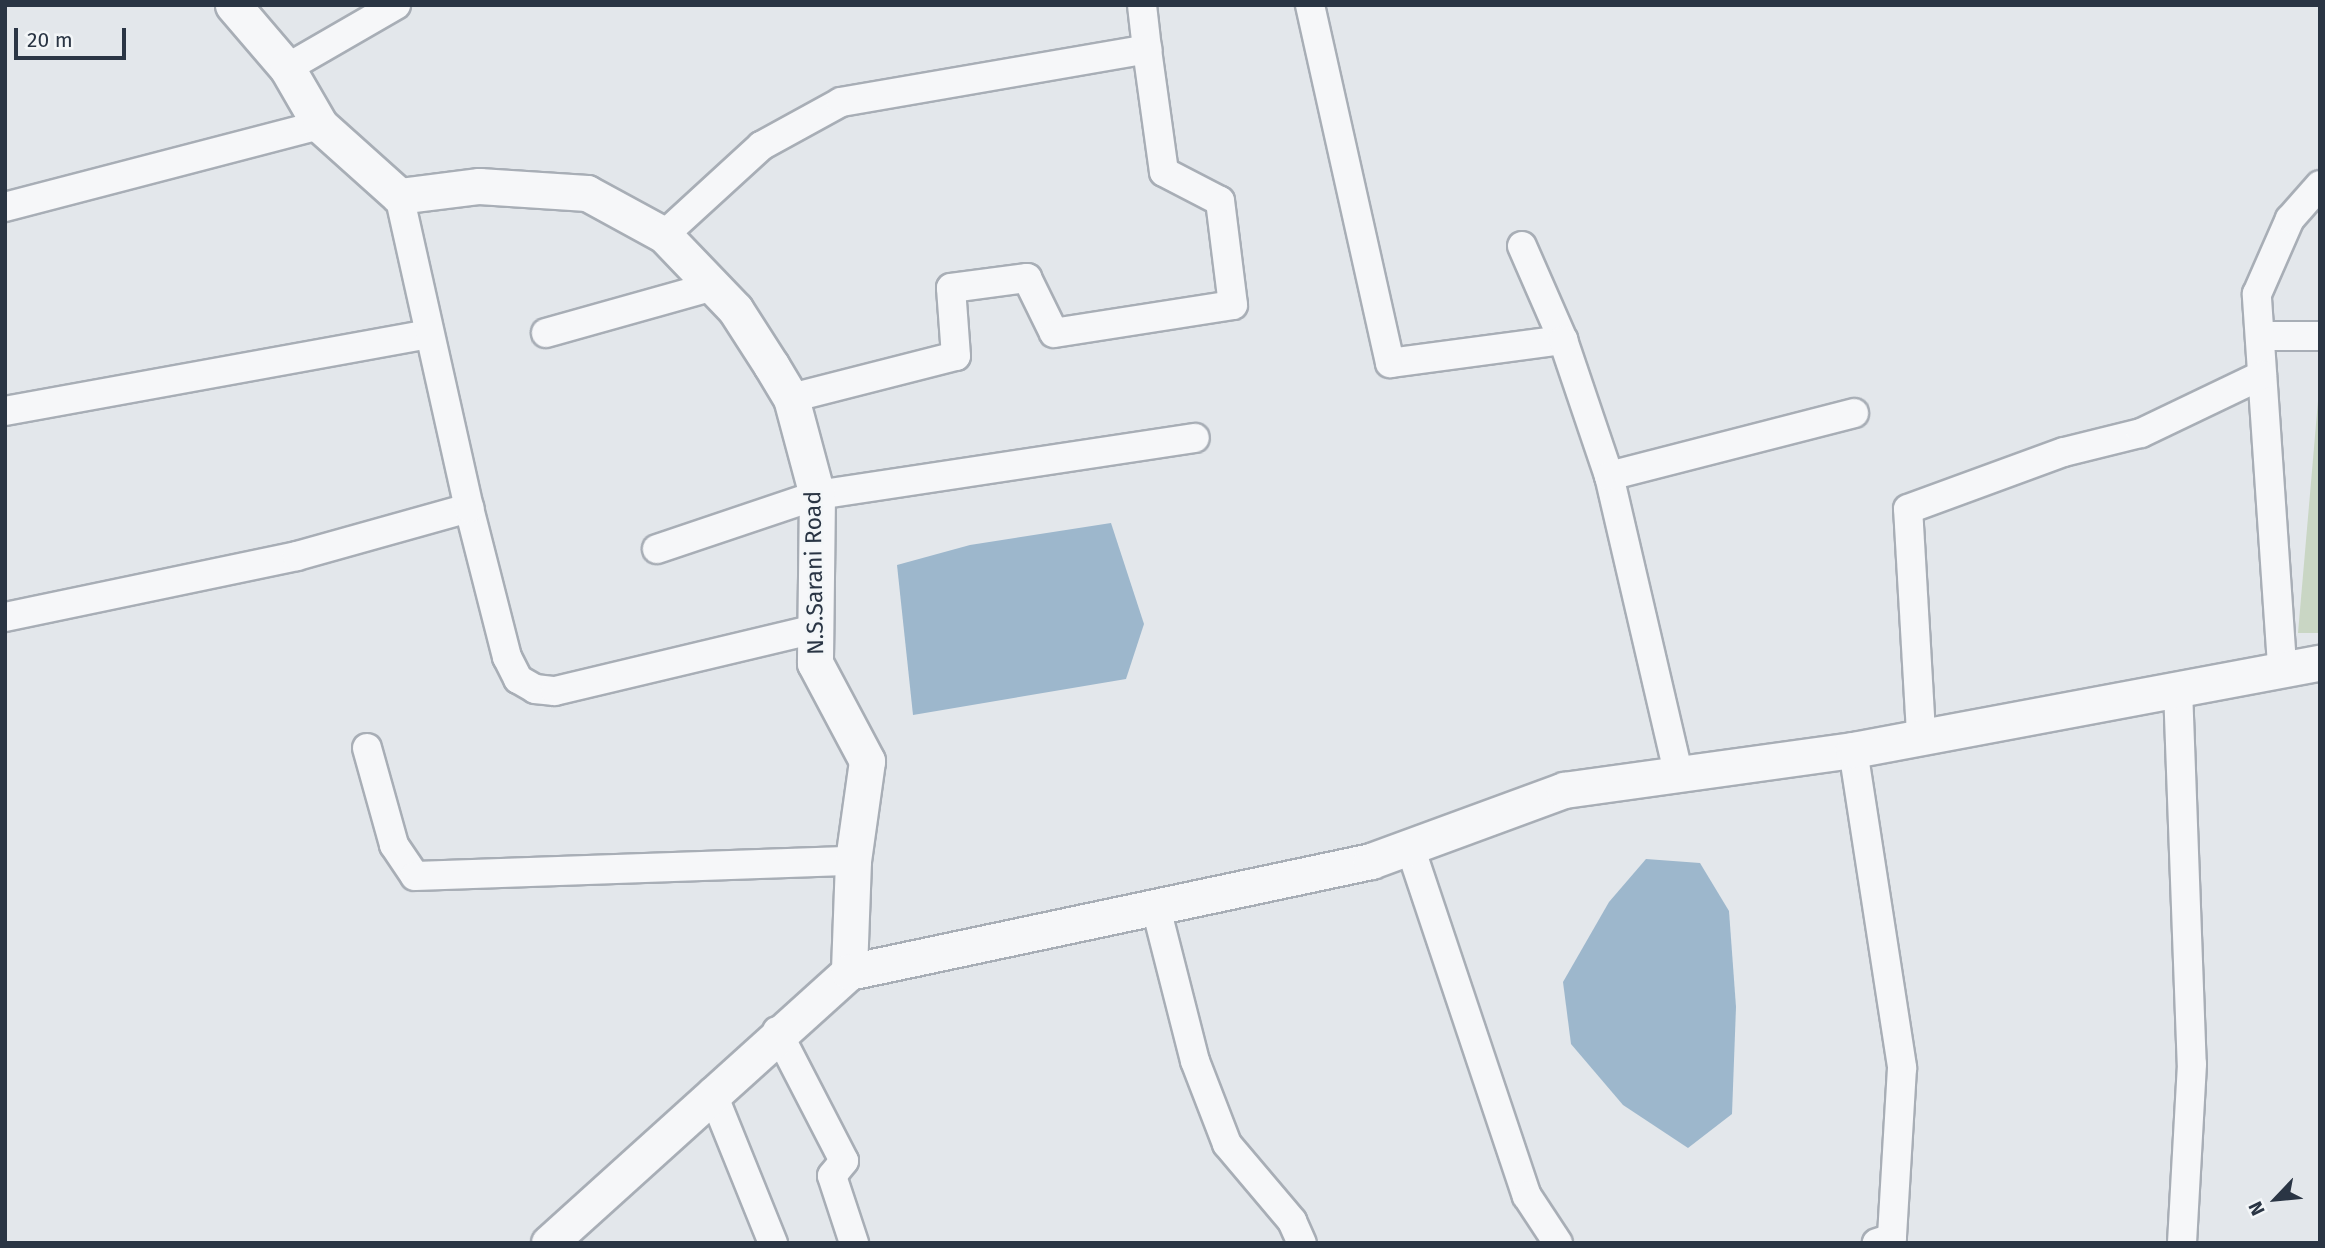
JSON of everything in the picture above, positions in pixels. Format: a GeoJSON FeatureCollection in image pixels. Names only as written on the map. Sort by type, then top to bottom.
{"type":"FeatureCollection","features":[{"type":"Feature","properties":{"kind":"street"},"geometry":{"type":"LineString","coordinates":[[233,5],[287,68],[320,125],[399,196],[469,508],[507,657],[518,680],[535,689],[555,691],[815,629]]}},
{"type":"Feature","properties":{"kind":"street"},"geometry":{"type":"LineString","coordinates":[[287,68],[396,5]]}},
{"type":"Feature","properties":{"kind":"street"},"geometry":{"type":"LineString","coordinates":[[791,398],[956,356],[951,288],[1027,278],[1054,333],[1233,305],[1220,201],[1164,172],[1142,5]]}},
{"type":"Feature","properties":{"kind":"street"},"geometry":{"type":"LineString","coordinates":[[1310,5],[1390,363],[1563,340]]}},
{"type":"Feature","properties":{"kind":"street"},"geometry":{"type":"LineString","coordinates":[[664,235],[761,146],[841,102],[1147,49]]}},
{"type":"Feature","properties":{"kind":"street"},"geometry":{"type":"LineString","coordinates":[[5,207],[320,125]]}},
{"type":"Feature","properties":{"kind":"street"},"geometry":{"type":"LineString","coordinates":[[2282,665],[2257,294],[2290,219],[2320,185]]}},
{"type":"Feature","properties":{"kind":"street","name":"N.S.Sarani Road"},"geometry":{"type":"LineString","coordinates":[[399,196],[479,186],[587,193],[664,235],[713,286],[791,398],[817,495],[815,663],[867,761],[853,861],[849,972]]}},
{"type":"Feature","properties":{"kind":"street"},"geometry":{"type":"LineString","coordinates":[[1522,246],[1563,340],[1609,476],[1678,772]]}},
{"type":"Feature","properties":{"kind":"street"},"geometry":{"type":"LineString","coordinates":[[546,333],[713,286]]}},
{"type":"Feature","properties":{"kind":"street"},"geometry":{"type":"LineString","coordinates":[[5,411],[429,334]]}},
{"type":"Feature","properties":{"kind":"street"},"geometry":{"type":"LineString","coordinates":[[2260,336],[2320,336]]}},
{"type":"Feature","properties":{"kind":"street"},"geometry":{"type":"LineString","coordinates":[[1921,733],[1908,509],[2064,452],[2141,433],[2262,375]]}},
{"type":"Feature","properties":{"kind":"street"},"geometry":{"type":"LineString","coordinates":[[1609,476],[1854,413]]}},
{"type":"Feature","properties":{"kind":"street"},"geometry":{"type":"LineString","coordinates":[[657,549],[817,495],[1195,438]]}},
{"type":"Feature","properties":{"kind":"street"},"geometry":{"type":"LineString","coordinates":[[5,617],[297,556],[469,508]]}},
{"type":"Feature","properties":{"kind":"street"},"geometry":{"type":"LineString","coordinates":[[556,1241],[777,1031],[849,972],[1156,908],[1410,847],[1564,790],[1678,772],[1853,750],[1921,733],[2178,689],[2282,665],[2320,663]]}},
{"type":"Feature","properties":{"kind":"street"},"geometry":{"type":"LineString","coordinates":[[2178,689],[2192,1064],[2182,1243]]}},
{"type":"Feature","properties":{"kind":"street"},"geometry":{"type":"LineString","coordinates":[[367,748],[394,845],[415,876],[853,861]]}},
{"type":"Feature","properties":{"kind":"street"},"geometry":{"type":"LineString","coordinates":[[1853,750],[1902,1068],[1892,1238],[1877,1243]]}},
{"type":"Feature","properties":{"kind":"street"},"geometry":{"type":"LineString","coordinates":[[1410,847],[1527,1196],[1558,1243]]}},
{"type":"Feature","properties":{"kind":"street"},"geometry":{"type":"LineString","coordinates":[[1156,908],[1195,1061],[1227,1144],[1292,1221],[1302,1243]]}},
{"type":"Feature","properties":{"kind":"street"},"geometry":{"type":"LineString","coordinates":[[777,1031],[844,1161],[832,1176],[854,1243]]}},
{"type":"Feature","properties":{"kind":"street"},"geometry":{"type":"LineString","coordinates":[[712,1091],[773,1243]]}},
{"type":"Feature","properties":{"kind":"green space"},"geometry":{"type":"Polygon","coordinates":[[[2320,378],[2320,633],[2298,633],[2320,378]]]}},
{"type":"Feature","properties":{"kind":"water"},"geometry":{"type":"Polygon","coordinates":[[[1111,523],[1144,624],[1126,679],[913,715],[897,565],[970,545],[1111,523]]]}},
{"type":"Feature","properties":{"kind":"water"},"geometry":{"type":"Polygon","coordinates":[[[1646,859],[1700,863],[1729,911],[1736,1007],[1732,1114],[1688,1148],[1623,1105],[1571,1044],[1563,982],[1609,902],[1646,859]]]}}]}
